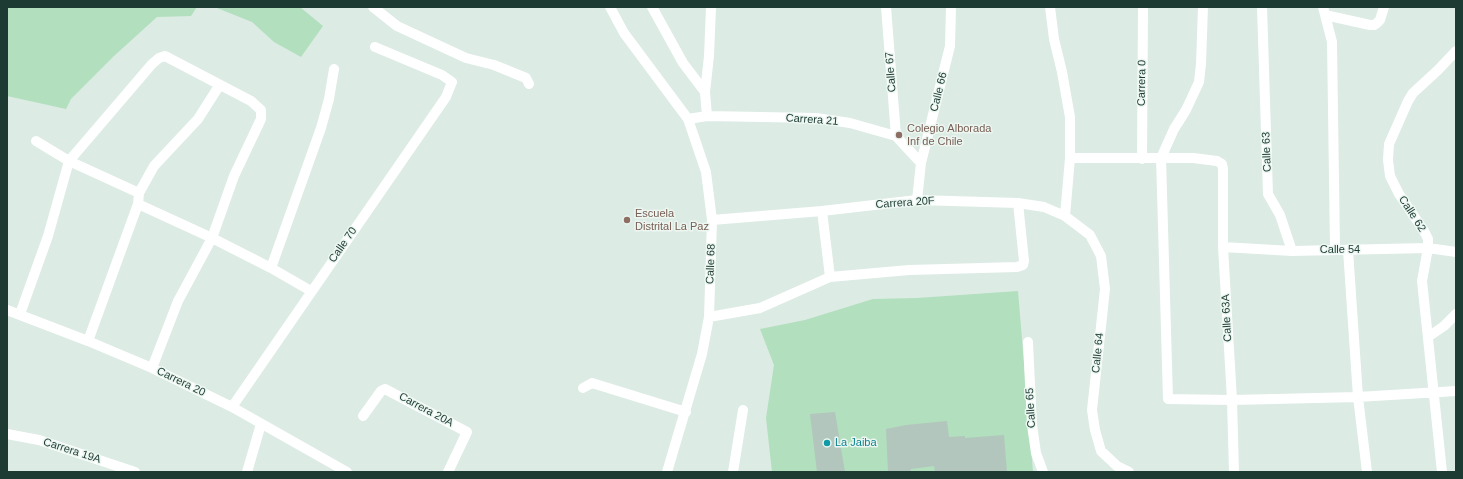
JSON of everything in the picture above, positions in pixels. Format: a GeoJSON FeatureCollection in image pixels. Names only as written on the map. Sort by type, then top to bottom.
{"type":"FeatureCollection","features":[{"type":"Feature","properties":{"kind":"street"},"geometry":{"type":"LineString","coordinates":[[372,7],[397,26],[466,58],[494,65],[526,78],[529,84]]}},
{"type":"Feature","properties":{"kind":"street","name":"Calle 68"},"geometry":{"type":"LineString","coordinates":[[610,7],[624,33],[688,119],[706,172],[712,220],[709,317],[702,354],[667,472]]}},
{"type":"Feature","properties":{"kind":"street"},"geometry":{"type":"LineString","coordinates":[[652,7],[683,63],[705,92]]}},
{"type":"Feature","properties":{"kind":"street"},"geometry":{"type":"LineString","coordinates":[[707,116],[705,92],[709,56],[711,7]]}},
{"type":"Feature","properties":{"kind":"street","name":"Calle 67"},"geometry":{"type":"LineString","coordinates":[[886,7],[896,136]]}},
{"type":"Feature","properties":{"kind":"street","name":"Calle 66"},"geometry":{"type":"LineString","coordinates":[[917,200],[921,164],[950,46],[951,7]]}},
{"type":"Feature","properties":{"kind":"street"},"geometry":{"type":"LineString","coordinates":[[1050,7],[1054,39],[1062,72],[1070,117],[1070,158],[1065,216]]}},
{"type":"Feature","properties":{"kind":"street","name":"Carrera 0"},"geometry":{"type":"LineString","coordinates":[[1142,159],[1143,7]]}},
{"type":"Feature","properties":{"kind":"street"},"geometry":{"type":"LineString","coordinates":[[1204,7],[1199,82],[1186,110],[1174,129],[1161,158],[1168,399],[1232,400],[1358,397],[1456,391]]}},
{"type":"Feature","properties":{"kind":"street","name":"Calle 63"},"geometry":{"type":"LineString","coordinates":[[1262,7],[1268,194],[1280,215],[1292,251]]}},
{"type":"Feature","properties":{"kind":"street"},"geometry":{"type":"LineString","coordinates":[[1324,11],[1374,25],[1378,23],[1384,7]]}},
{"type":"Feature","properties":{"kind":"street"},"geometry":{"type":"LineString","coordinates":[[1324,11],[1332,42],[1335,249]]}},
{"type":"Feature","properties":{"kind":"street","name":"Calle 70"},"geometry":{"type":"LineString","coordinates":[[232,407],[446,97],[452,82],[442,75],[375,47]]}},
{"type":"Feature","properties":{"kind":"street","name":"Calle 62"},"geometry":{"type":"LineString","coordinates":[[1442,472],[1422,281],[1428,240],[1399,194],[1390,176],[1388,160],[1389,144],[1408,101],[1413,93],[1456,51]]}},
{"type":"Feature","properties":{"kind":"street"},"geometry":{"type":"LineString","coordinates":[[20,314],[48,236],[69,161],[152,64],[159,58],[165,56],[251,102],[260,110],[261,119],[234,176],[212,238],[178,301],[152,368]]}},
{"type":"Feature","properties":{"kind":"street"},"geometry":{"type":"LineString","coordinates":[[271,268],[321,128],[329,99],[334,69]]}},
{"type":"Feature","properties":{"kind":"street"},"geometry":{"type":"LineString","coordinates":[[88,341],[138,204],[138,193],[154,166],[198,119],[219,86]]}},
{"type":"Feature","properties":{"kind":"street","name":"Carrera 21"},"geometry":{"type":"LineString","coordinates":[[688,119],[707,116],[816,118],[850,124],[896,136]]}},
{"type":"Feature","properties":{"kind":"street"},"geometry":{"type":"LineString","coordinates":[[896,136],[921,164]]}},
{"type":"Feature","properties":{"kind":"street"},"geometry":{"type":"LineString","coordinates":[[36,141],[69,161],[138,193]]}},
{"type":"Feature","properties":{"kind":"street"},"geometry":{"type":"LineString","coordinates":[[1070,158],[1161,158]]}},
{"type":"Feature","properties":{"kind":"street","name":"Calle 63A"},"geometry":{"type":"LineString","coordinates":[[1161,158],[1193,158],[1217,161],[1222,164],[1223,247],[1232,400],[1234,472]]}},
{"type":"Feature","properties":{"kind":"street","name":"Carrera 20F"},"geometry":{"type":"LineString","coordinates":[[712,220],[822,211],[917,200],[1018,203],[1044,207],[1065,216],[1090,236]]}},
{"type":"Feature","properties":{"kind":"street"},"geometry":{"type":"LineString","coordinates":[[709,317],[760,308],[830,277],[909,270],[1017,267],[1023,265],[1024,261],[1018,203]]}},
{"type":"Feature","properties":{"kind":"street"},"geometry":{"type":"LineString","coordinates":[[138,204],[212,238],[271,268],[311,291]]}},
{"type":"Feature","properties":{"kind":"street"},"geometry":{"type":"LineString","coordinates":[[822,211],[830,277]]}},
{"type":"Feature","properties":{"kind":"street","name":"Calle 64"},"geometry":{"type":"LineString","coordinates":[[1090,236],[1101,256],[1105,289],[1092,410],[1095,430],[1101,451],[1116,466],[1129,472]]}},
{"type":"Feature","properties":{"kind":"street","name":"Calle 54"},"geometry":{"type":"LineString","coordinates":[[1223,247],[1292,251],[1428,248],[1456,252]]}},
{"type":"Feature","properties":{"kind":"street"},"geometry":{"type":"LineString","coordinates":[[1348,250],[1358,397],[1367,472]]}},
{"type":"Feature","properties":{"kind":"street","name":"Carrera 20"},"geometry":{"type":"LineString","coordinates":[[7,310],[88,341],[152,368],[232,407],[347,472]]}},
{"type":"Feature","properties":{"kind":"street"},"geometry":{"type":"LineString","coordinates":[[1428,336],[1444,326],[1456,314]]}},
{"type":"Feature","properties":{"kind":"street","name":"Calle 65"},"geometry":{"type":"LineString","coordinates":[[1028,342],[1032,425],[1036,453],[1043,472]]}},
{"type":"Feature","properties":{"kind":"street"},"geometry":{"type":"LineString","coordinates":[[583,388],[592,383],[686,412]]}},
{"type":"Feature","properties":{"kind":"street","name":"Carrera 20A"},"geometry":{"type":"LineString","coordinates":[[363,416],[381,391],[386,389],[467,432],[448,472]]}},
{"type":"Feature","properties":{"kind":"street"},"geometry":{"type":"LineString","coordinates":[[733,472],[743,410]]}},
{"type":"Feature","properties":{"kind":"street"},"geometry":{"type":"LineString","coordinates":[[247,472],[261,424]]}},
{"type":"Feature","properties":{"kind":"street","name":"Carrera 19A"},"geometry":{"type":"LineString","coordinates":[[7,434],[39,440],[135,472]]}},
{"type":"Feature","properties":{"kind":"green space"},"geometry":{"type":"Polygon","coordinates":[[[7,7],[197,7],[191,16],[157,17],[114,56],[71,99],[66,109],[7,96],[7,7]]]}},
{"type":"Feature","properties":{"kind":"green space"},"geometry":{"type":"Polygon","coordinates":[[[210,7],[300,7],[323,26],[301,57],[274,42],[252,22],[217,8],[210,7]]]}},
{"type":"Feature","properties":{"kind":"green space"},"geometry":{"type":"Polygon","coordinates":[[[1018,291],[1033,472],[772,472],[766,418],[774,365],[760,329],[805,320],[873,299],[917,298],[1018,291]]]}},
{"type":"Feature","properties":{"kind":"building","name":"La Jaiba"},"geometry":{"type":"Polygon","coordinates":[[[835,412],[845,472],[817,472],[810,414],[835,412]]]}},
{"type":"Feature","properties":{"kind":"building"},"geometry":{"type":"Polygon","coordinates":[[[947,421],[949,437],[965,436],[965,438],[1004,435],[1007,472],[935,472],[934,466],[911,469],[910,472],[888,472],[886,429],[906,425],[947,421]]]}},
{"type":"Feature","properties":{"kind":"place","name":"Colegio Alborada Inf de Chile"},"geometry":{"type":"Point","coordinates":[899,135]}},
{"type":"Feature","properties":{"kind":"place","name":"Escuela Distrital La Paz"},"geometry":{"type":"Point","coordinates":[627,220]}},
{"type":"Feature","properties":{"kind":"place","name":"La Jaiba"},"geometry":{"type":"Point","coordinates":[827,443]}}]}
